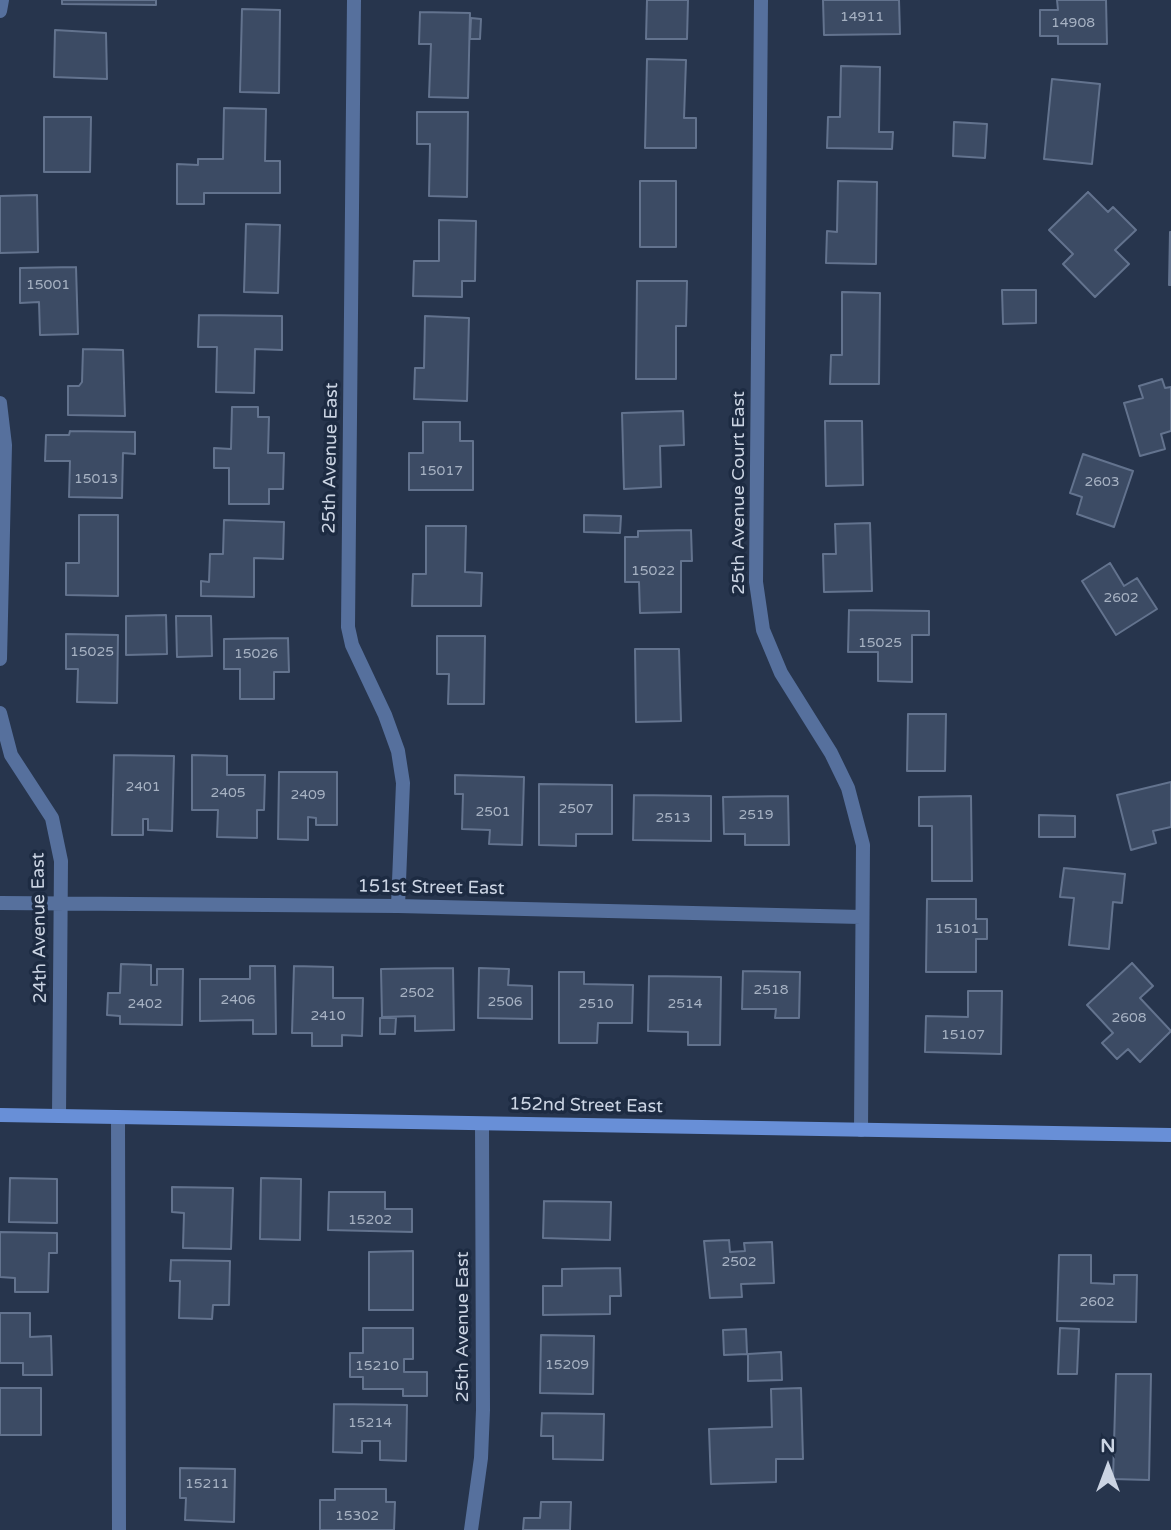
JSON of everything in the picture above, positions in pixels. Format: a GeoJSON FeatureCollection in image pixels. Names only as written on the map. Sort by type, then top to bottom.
{"type":"FeatureCollection","features":[{"type":"Feature","properties":{"kind":"main road","name":"152nd Street East"},"geometry":{"type":"LineString","coordinates":[[0,1115],[1171,1135]]}},
{"type":"Feature","properties":{"kind":"street"},"geometry":{"type":"LineString","coordinates":[[0,11],[2,0]]}},
{"type":"Feature","properties":{"kind":"street","name":"25th Avenue East"},"geometry":{"type":"LineString","coordinates":[[354,0],[348,627],[352,645],[386,715],[398,751],[403,783],[398,905]]}},
{"type":"Feature","properties":{"kind":"street","name":"25th Avenue Court East"},"geometry":{"type":"LineString","coordinates":[[761,0],[757,595],[763,630],[781,673],[831,753],[848,788],[863,845],[861,1129]]}},
{"type":"Feature","properties":{"kind":"street"},"geometry":{"type":"LineString","coordinates":[[0,403],[5,445],[0,659]]}},
{"type":"Feature","properties":{"kind":"street","name":"24th Avenue East"},"geometry":{"type":"LineString","coordinates":[[0,713],[11,755],[51,818],[61,861],[59,1116]]}},
{"type":"Feature","properties":{"kind":"street","name":"151st Street East"},"geometry":{"type":"LineString","coordinates":[[0,902],[398,905],[861,917]]}},
{"type":"Feature","properties":{"kind":"street"},"geometry":{"type":"LineString","coordinates":[[118,1119],[119,1530]]}},
{"type":"Feature","properties":{"kind":"street","name":"25th Avenue East"},"geometry":{"type":"LineString","coordinates":[[471,1530],[481,1458],[483,1409],[482,1124]]}},
{"type":"Feature","properties":{"kind":"building"},"geometry":{"type":"Polygon","coordinates":[[[62,0],[156,0],[156,5],[62,4],[62,0]]]}},
{"type":"Feature","properties":{"kind":"building"},"geometry":{"type":"Polygon","coordinates":[[[647,0],[688,0],[687,39],[646,39],[647,0]]]}},
{"type":"Feature","properties":{"kind":"building"},"geometry":{"type":"Polygon","coordinates":[[[823,0],[899,0],[900,34],[824,35],[823,0]]]}},
{"type":"Feature","properties":{"kind":"building"},"geometry":{"type":"Polygon","coordinates":[[[1057,0],[1106,0],[1107,44],[1058,44],[1058,36],[1040,36],[1040,10],[1058,10],[1057,0]]]}},
{"type":"Feature","properties":{"kind":"building"},"geometry":{"type":"Polygon","coordinates":[[[242,9],[280,10],[279,93],[240,92],[242,9]]]}},
{"type":"Feature","properties":{"kind":"building"},"geometry":{"type":"Polygon","coordinates":[[[420,12],[470,13],[468,98],[429,97],[431,44],[419,44],[420,12]]]}},
{"type":"Feature","properties":{"kind":"building"},"geometry":{"type":"Polygon","coordinates":[[[471,18],[481,19],[480,39],[470,39],[471,18]]]}},
{"type":"Feature","properties":{"kind":"building"},"geometry":{"type":"Polygon","coordinates":[[[55,30],[106,33],[107,79],[54,77],[55,30]]]}},
{"type":"Feature","properties":{"kind":"building"},"geometry":{"type":"Polygon","coordinates":[[[647,59],[686,60],[684,118],[696,118],[696,148],[645,148],[647,59]]]}},
{"type":"Feature","properties":{"kind":"building"},"geometry":{"type":"Polygon","coordinates":[[[841,66],[880,67],[879,132],[893,132],[892,149],[827,148],[828,117],[840,117],[841,66]]]}},
{"type":"Feature","properties":{"kind":"building"},"geometry":{"type":"Polygon","coordinates":[[[1052,79],[1100,84],[1092,164],[1044,159],[1052,79]]]}},
{"type":"Feature","properties":{"kind":"building"},"geometry":{"type":"Polygon","coordinates":[[[224,108],[266,109],[265,161],[280,161],[280,193],[204,193],[204,204],[177,204],[177,164],[198,165],[198,159],[223,159],[224,108]]]}},
{"type":"Feature","properties":{"kind":"building"},"geometry":{"type":"Polygon","coordinates":[[[417,112],[468,112],[467,197],[429,196],[430,144],[417,144],[417,112]]]}},
{"type":"Feature","properties":{"kind":"building"},"geometry":{"type":"Polygon","coordinates":[[[44,117],[91,117],[90,172],[44,172],[44,117]]]}},
{"type":"Feature","properties":{"kind":"building"},"geometry":{"type":"Polygon","coordinates":[[[954,122],[987,124],[985,158],[953,156],[954,122]]]}},
{"type":"Feature","properties":{"kind":"building"},"geometry":{"type":"Polygon","coordinates":[[[640,181],[676,181],[676,247],[640,247],[640,181]]]}},
{"type":"Feature","properties":{"kind":"building"},"geometry":{"type":"Polygon","coordinates":[[[838,181],[877,182],[876,264],[826,263],[827,231],[837,232],[838,181]]]}},
{"type":"Feature","properties":{"kind":"building"},"geometry":{"type":"Polygon","coordinates":[[[1088,192],[1108,212],[1113,207],[1136,230],[1115,250],[1129,264],[1095,297],[1063,264],[1073,254],[1049,230],[1088,192]]]}},
{"type":"Feature","properties":{"kind":"building"},"geometry":{"type":"Polygon","coordinates":[[[37,195],[38,252],[0,253],[0,196],[37,195]]]}},
{"type":"Feature","properties":{"kind":"building"},"geometry":{"type":"Polygon","coordinates":[[[439,220],[476,221],[475,281],[462,281],[462,297],[413,296],[414,261],[439,261],[439,220]]]}},
{"type":"Feature","properties":{"kind":"building"},"geometry":{"type":"Polygon","coordinates":[[[246,224],[280,225],[278,293],[244,292],[246,224]]]}},
{"type":"Feature","properties":{"kind":"building"},"geometry":{"type":"Polygon","coordinates":[[[1170,232],[1171,285],[1169,285],[1170,232]]]}},
{"type":"Feature","properties":{"kind":"building"},"geometry":{"type":"Polygon","coordinates":[[[76,267],[78,334],[40,335],[39,302],[20,303],[20,268],[76,267]]]}},
{"type":"Feature","properties":{"kind":"building"},"geometry":{"type":"Polygon","coordinates":[[[637,281],[687,281],[686,326],[676,326],[676,379],[636,379],[637,281]]]}},
{"type":"Feature","properties":{"kind":"building"},"geometry":{"type":"Polygon","coordinates":[[[1002,290],[1036,290],[1036,323],[1003,324],[1002,290]]]}},
{"type":"Feature","properties":{"kind":"building"},"geometry":{"type":"Polygon","coordinates":[[[842,292],[880,293],[879,384],[830,384],[831,355],[842,355],[842,292]]]}},
{"type":"Feature","properties":{"kind":"building"},"geometry":{"type":"Polygon","coordinates":[[[199,315],[282,316],[282,350],[255,349],[254,393],[216,392],[217,347],[198,347],[199,315]]]}},
{"type":"Feature","properties":{"kind":"building"},"geometry":{"type":"Polygon","coordinates":[[[425,316],[469,318],[467,401],[414,399],[415,368],[424,368],[425,316]]]}},
{"type":"Feature","properties":{"kind":"building"},"geometry":{"type":"Polygon","coordinates":[[[83,349],[123,350],[125,416],[68,415],[68,386],[79,386],[82,382],[83,349]]]}},
{"type":"Feature","properties":{"kind":"building"},"geometry":{"type":"Polygon","coordinates":[[[1162,379],[1165,388],[1171,387],[1171,431],[1161,434],[1165,449],[1140,456],[1124,403],[1143,398],[1139,386],[1162,379]]]}},
{"type":"Feature","properties":{"kind":"building"},"geometry":{"type":"Polygon","coordinates":[[[232,407],[258,407],[258,417],[269,417],[268,453],[284,453],[283,489],[269,489],[269,504],[229,504],[229,468],[214,468],[214,448],[231,449],[232,407]]]}},
{"type":"Feature","properties":{"kind":"building"},"geometry":{"type":"Polygon","coordinates":[[[683,411],[684,445],[660,446],[661,487],[624,489],[622,413],[683,411]]]}},
{"type":"Feature","properties":{"kind":"building"},"geometry":{"type":"Polygon","coordinates":[[[825,421],[862,421],[863,485],[826,486],[825,421]]]}},
{"type":"Feature","properties":{"kind":"building"},"geometry":{"type":"Polygon","coordinates":[[[423,422],[460,422],[460,441],[473,441],[473,490],[409,490],[409,453],[423,453],[423,422]]]}},
{"type":"Feature","properties":{"kind":"building"},"geometry":{"type":"Polygon","coordinates":[[[70,431],[135,432],[135,454],[123,453],[122,498],[69,497],[70,461],[45,461],[46,435],[69,435],[70,431]]]}},
{"type":"Feature","properties":{"kind":"building"},"geometry":{"type":"Polygon","coordinates":[[[1083,454],[1133,471],[1114,527],[1077,514],[1082,497],[1070,493],[1083,454]]]}},
{"type":"Feature","properties":{"kind":"building"},"geometry":{"type":"Polygon","coordinates":[[[79,515],[118,515],[118,596],[66,595],[66,563],[79,563],[79,515]]]}},
{"type":"Feature","properties":{"kind":"building"},"geometry":{"type":"Polygon","coordinates":[[[584,515],[621,516],[620,533],[584,532],[584,515]]]}},
{"type":"Feature","properties":{"kind":"building"},"geometry":{"type":"Polygon","coordinates":[[[224,520],[284,522],[283,559],[254,558],[254,597],[201,596],[201,581],[209,582],[210,554],[223,554],[224,520]]]}},
{"type":"Feature","properties":{"kind":"building"},"geometry":{"type":"Polygon","coordinates":[[[870,523],[872,591],[824,592],[823,554],[836,554],[835,524],[870,523]]]}},
{"type":"Feature","properties":{"kind":"building"},"geometry":{"type":"Polygon","coordinates":[[[426,526],[466,526],[465,572],[482,573],[481,606],[412,606],[413,574],[426,574],[426,526]]]}},
{"type":"Feature","properties":{"kind":"building"},"geometry":{"type":"Polygon","coordinates":[[[691,530],[692,561],[681,561],[681,612],[640,613],[639,582],[625,582],[625,537],[638,537],[638,531],[691,530]]]}},
{"type":"Feature","properties":{"kind":"building"},"geometry":{"type":"Polygon","coordinates":[[[1110,563],[1124,586],[1137,578],[1157,609],[1116,635],[1082,581],[1110,563]]]}},
{"type":"Feature","properties":{"kind":"building"},"geometry":{"type":"Polygon","coordinates":[[[849,610],[929,611],[929,635],[912,635],[912,682],[878,681],[878,652],[848,652],[849,610]]]}},
{"type":"Feature","properties":{"kind":"building"},"geometry":{"type":"Polygon","coordinates":[[[166,615],[167,654],[126,655],[126,616],[166,615]]]}},
{"type":"Feature","properties":{"kind":"building"},"geometry":{"type":"Polygon","coordinates":[[[176,616],[211,616],[212,656],[177,657],[176,616]]]}},
{"type":"Feature","properties":{"kind":"building"},"geometry":{"type":"Polygon","coordinates":[[[66,634],[118,635],[117,703],[77,702],[78,669],[66,669],[66,634]]]}},
{"type":"Feature","properties":{"kind":"building"},"geometry":{"type":"Polygon","coordinates":[[[437,636],[485,636],[484,704],[448,704],[449,674],[437,674],[437,636]]]}},
{"type":"Feature","properties":{"kind":"building"},"geometry":{"type":"Polygon","coordinates":[[[288,638],[289,672],[274,672],[274,699],[240,699],[240,669],[224,669],[224,639],[288,638]]]}},
{"type":"Feature","properties":{"kind":"building"},"geometry":{"type":"Polygon","coordinates":[[[635,649],[679,649],[681,721],[636,722],[635,649]]]}},
{"type":"Feature","properties":{"kind":"building"},"geometry":{"type":"Polygon","coordinates":[[[908,714],[946,714],[945,771],[907,771],[908,714]]]}},
{"type":"Feature","properties":{"kind":"building"},"geometry":{"type":"Polygon","coordinates":[[[114,755],[174,756],[172,831],[148,830],[148,819],[143,819],[143,835],[112,835],[114,755]]]}},
{"type":"Feature","properties":{"kind":"building"},"geometry":{"type":"Polygon","coordinates":[[[192,755],[227,756],[227,775],[265,775],[264,810],[257,810],[257,838],[217,837],[218,810],[192,810],[192,755]]]}},
{"type":"Feature","properties":{"kind":"building"},"geometry":{"type":"Polygon","coordinates":[[[279,772],[337,772],[337,825],[316,825],[316,818],[308,817],[308,840],[278,839],[279,772]]]}},
{"type":"Feature","properties":{"kind":"building"},"geometry":{"type":"Polygon","coordinates":[[[455,775],[524,777],[522,845],[489,844],[490,830],[462,829],[463,794],[455,794],[455,775]]]}},
{"type":"Feature","properties":{"kind":"building"},"geometry":{"type":"Polygon","coordinates":[[[1171,782],[1171,827],[1153,831],[1156,843],[1131,850],[1117,795],[1171,782]]]}},
{"type":"Feature","properties":{"kind":"building"},"geometry":{"type":"Polygon","coordinates":[[[539,784],[612,785],[612,834],[576,834],[576,846],[539,845],[539,784]]]}},
{"type":"Feature","properties":{"kind":"building"},"geometry":{"type":"Polygon","coordinates":[[[634,795],[711,796],[711,841],[633,840],[634,795]]]}},
{"type":"Feature","properties":{"kind":"building"},"geometry":{"type":"Polygon","coordinates":[[[788,796],[789,845],[745,845],[745,834],[724,834],[723,797],[788,796]]]}},
{"type":"Feature","properties":{"kind":"building"},"geometry":{"type":"Polygon","coordinates":[[[971,796],[972,881],[932,881],[932,826],[919,826],[919,797],[971,796]]]}},
{"type":"Feature","properties":{"kind":"building"},"geometry":{"type":"Polygon","coordinates":[[[1039,815],[1075,816],[1075,837],[1039,837],[1039,815]]]}},
{"type":"Feature","properties":{"kind":"building"},"geometry":{"type":"Polygon","coordinates":[[[1064,868],[1125,874],[1122,903],[1113,902],[1109,949],[1069,945],[1074,898],[1060,897],[1064,868]]]}},
{"type":"Feature","properties":{"kind":"building"},"geometry":{"type":"Polygon","coordinates":[[[927,899],[976,899],[976,919],[987,919],[987,939],[976,939],[976,972],[926,972],[927,899]]]}},
{"type":"Feature","properties":{"kind":"building"},"geometry":{"type":"Polygon","coordinates":[[[1132,963],[1153,986],[1140,998],[1171,1031],[1140,1062],[1128,1049],[1117,1059],[1102,1043],[1113,1033],[1087,1005],[1132,963]]]}},
{"type":"Feature","properties":{"kind":"building"},"geometry":{"type":"Polygon","coordinates":[[[121,964],[151,965],[151,985],[157,985],[157,969],[183,969],[182,1025],[120,1024],[120,1016],[107,1015],[108,993],[120,993],[121,964]]]}},
{"type":"Feature","properties":{"kind":"building"},"geometry":{"type":"Polygon","coordinates":[[[250,966],[275,966],[276,1034],[253,1034],[253,1020],[200,1021],[200,979],[250,979],[250,966]]]}},
{"type":"Feature","properties":{"kind":"building"},"geometry":{"type":"Polygon","coordinates":[[[294,966],[333,967],[333,998],[363,998],[362,1036],[342,1035],[342,1046],[312,1046],[312,1033],[292,1033],[294,966]]]}},
{"type":"Feature","properties":{"kind":"building"},"geometry":{"type":"Polygon","coordinates":[[[453,968],[454,1030],[415,1031],[415,1016],[382,1017],[381,969],[453,968]]]}},
{"type":"Feature","properties":{"kind":"building"},"geometry":{"type":"Polygon","coordinates":[[[479,968],[509,969],[508,985],[532,986],[532,1019],[478,1018],[479,968]]]}},
{"type":"Feature","properties":{"kind":"building"},"geometry":{"type":"Polygon","coordinates":[[[743,971],[800,972],[799,1018],[775,1018],[776,1009],[742,1009],[743,971]]]}},
{"type":"Feature","properties":{"kind":"building"},"geometry":{"type":"Polygon","coordinates":[[[559,972],[584,972],[584,984],[633,985],[632,1023],[598,1023],[597,1043],[559,1043],[559,972]]]}},
{"type":"Feature","properties":{"kind":"building"},"geometry":{"type":"Polygon","coordinates":[[[649,976],[721,977],[720,1045],[688,1045],[688,1032],[648,1031],[649,976]]]}},
{"type":"Feature","properties":{"kind":"building"},"geometry":{"type":"Polygon","coordinates":[[[968,991],[1002,991],[1001,1054],[925,1052],[926,1016],[968,1017],[968,991]]]}},
{"type":"Feature","properties":{"kind":"building"},"geometry":{"type":"Polygon","coordinates":[[[380,1018],[396,1018],[395,1034],[380,1034],[380,1018]]]}},
{"type":"Feature","properties":{"kind":"building"},"geometry":{"type":"Polygon","coordinates":[[[10,1178],[57,1179],[57,1223],[9,1222],[10,1178]]]}},
{"type":"Feature","properties":{"kind":"building"},"geometry":{"type":"Polygon","coordinates":[[[261,1178],[301,1179],[300,1240],[260,1239],[261,1178]]]}},
{"type":"Feature","properties":{"kind":"building"},"geometry":{"type":"Polygon","coordinates":[[[172,1187],[233,1188],[231,1249],[183,1248],[184,1213],[172,1212],[172,1187]]]}},
{"type":"Feature","properties":{"kind":"building"},"geometry":{"type":"Polygon","coordinates":[[[329,1192],[385,1192],[385,1209],[412,1209],[412,1232],[328,1230],[329,1192]]]}},
{"type":"Feature","properties":{"kind":"building"},"geometry":{"type":"Polygon","coordinates":[[[544,1201],[611,1202],[610,1240],[543,1238],[544,1201]]]}},
{"type":"Feature","properties":{"kind":"building"},"geometry":{"type":"Polygon","coordinates":[[[0,1232],[57,1233],[57,1253],[49,1253],[48,1292],[15,1292],[15,1278],[0,1277],[0,1232]]]}},
{"type":"Feature","properties":{"kind":"building"},"geometry":{"type":"Polygon","coordinates":[[[729,1240],[730,1252],[745,1251],[744,1243],[772,1242],[774,1283],[741,1284],[742,1297],[710,1298],[704,1241],[729,1240]]]}},
{"type":"Feature","properties":{"kind":"building"},"geometry":{"type":"Polygon","coordinates":[[[413,1251],[413,1310],[369,1310],[369,1252],[413,1251]]]}},
{"type":"Feature","properties":{"kind":"building"},"geometry":{"type":"Polygon","coordinates":[[[1059,1255],[1091,1255],[1091,1283],[1114,1284],[1114,1275],[1137,1275],[1136,1322],[1057,1321],[1059,1255]]]}},
{"type":"Feature","properties":{"kind":"building"},"geometry":{"type":"Polygon","coordinates":[[[171,1260],[230,1261],[229,1305],[213,1305],[212,1319],[179,1318],[180,1281],[170,1281],[171,1260]]]}},
{"type":"Feature","properties":{"kind":"building"},"geometry":{"type":"Polygon","coordinates":[[[620,1268],[621,1296],[610,1296],[610,1314],[543,1315],[543,1286],[562,1286],[562,1269],[620,1268]]]}},
{"type":"Feature","properties":{"kind":"building"},"geometry":{"type":"Polygon","coordinates":[[[0,1313],[30,1313],[30,1337],[51,1336],[52,1375],[23,1375],[23,1363],[0,1363],[0,1313]]]}},
{"type":"Feature","properties":{"kind":"building"},"geometry":{"type":"Polygon","coordinates":[[[363,1328],[413,1328],[413,1359],[404,1359],[404,1372],[427,1372],[427,1396],[403,1396],[403,1389],[363,1389],[363,1377],[350,1377],[350,1353],[363,1353],[363,1328]]]}},
{"type":"Feature","properties":{"kind":"building"},"geometry":{"type":"Polygon","coordinates":[[[1060,1328],[1079,1329],[1077,1374],[1058,1374],[1060,1328]]]}},
{"type":"Feature","properties":{"kind":"building"},"geometry":{"type":"Polygon","coordinates":[[[746,1329],[747,1354],[724,1355],[723,1330],[746,1329]]]}},
{"type":"Feature","properties":{"kind":"building"},"geometry":{"type":"Polygon","coordinates":[[[541,1335],[594,1336],[593,1394],[540,1393],[541,1335]]]}},
{"type":"Feature","properties":{"kind":"building"},"geometry":{"type":"Polygon","coordinates":[[[781,1352],[782,1380],[748,1381],[748,1354],[781,1352]]]}},
{"type":"Feature","properties":{"kind":"building"},"geometry":{"type":"Polygon","coordinates":[[[1116,1374],[1151,1374],[1149,1480],[1113,1479],[1116,1374]]]}},
{"type":"Feature","properties":{"kind":"building"},"geometry":{"type":"Polygon","coordinates":[[[0,1388],[41,1388],[41,1435],[0,1435],[0,1388]]]}},
{"type":"Feature","properties":{"kind":"building"},"geometry":{"type":"Polygon","coordinates":[[[801,1388],[803,1459],[776,1459],[776,1482],[711,1484],[709,1429],[772,1427],[771,1389],[801,1388]]]}},
{"type":"Feature","properties":{"kind":"building"},"geometry":{"type":"Polygon","coordinates":[[[334,1404],[407,1405],[406,1461],[380,1460],[380,1441],[362,1441],[362,1453],[333,1452],[334,1404]]]}},
{"type":"Feature","properties":{"kind":"building"},"geometry":{"type":"Polygon","coordinates":[[[542,1413],[604,1414],[603,1460],[553,1459],[553,1436],[541,1436],[542,1413]]]}},
{"type":"Feature","properties":{"kind":"building"},"geometry":{"type":"Polygon","coordinates":[[[180,1468],[235,1469],[234,1522],[185,1520],[186,1498],[180,1498],[180,1468]]]}},
{"type":"Feature","properties":{"kind":"building"},"geometry":{"type":"Polygon","coordinates":[[[335,1489],[386,1489],[386,1502],[395,1502],[394,1530],[320,1530],[320,1500],[335,1500],[335,1489]]]}},
{"type":"Feature","properties":{"kind":"building"},"geometry":{"type":"Polygon","coordinates":[[[541,1502],[571,1502],[570,1530],[523,1530],[524,1518],[540,1518],[541,1502]]]}}]}
